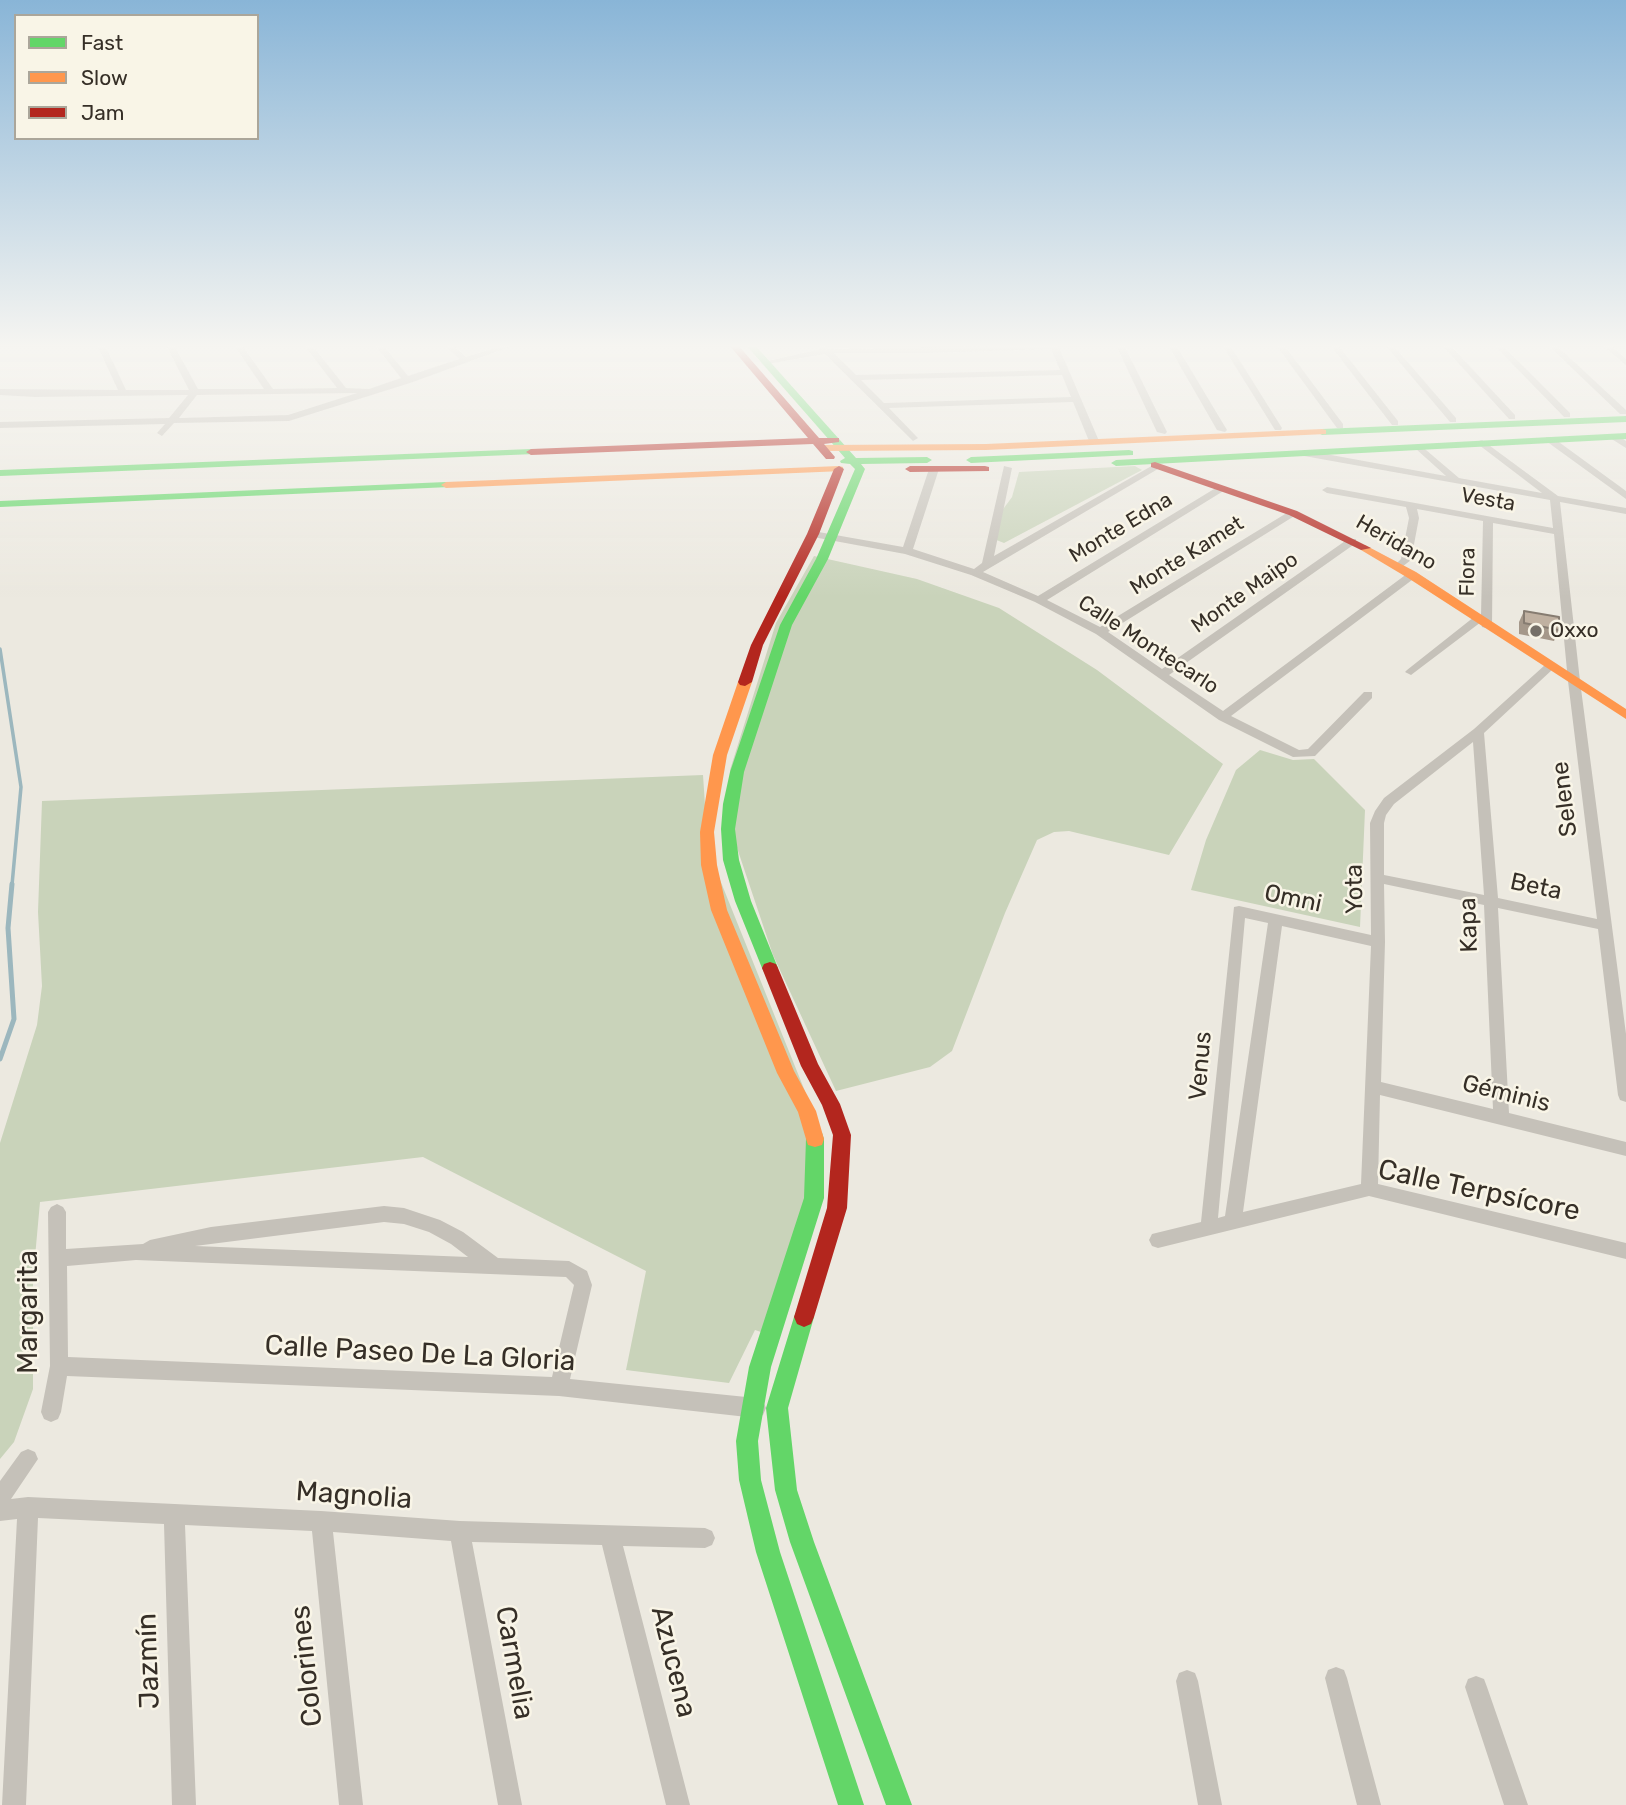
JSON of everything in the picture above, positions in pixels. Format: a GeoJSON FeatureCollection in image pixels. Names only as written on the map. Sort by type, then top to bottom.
{"type":"FeatureCollection","features":[{"type":"Feature","properties":{"kind":"street"},"geometry":{"type":"LineString","coordinates":[[162,433],[165,429]]}},
{"type":"Feature","properties":{"kind":"street"},"geometry":{"type":"LineString","coordinates":[[815,429],[857,465],[934,469],[1007,468],[1143,455],[1586,429]]}},
{"type":"Feature","properties":{"kind":"street"},"geometry":{"type":"LineString","coordinates":[[818,429],[829,444],[836,465],[813,534],[768,618],[731,719],[712,787],[707,832],[709,865],[719,910],[786,1073],[807,1111],[816,1142],[814,1198],[760,1367],[747,1441],[750,1480],[768,1552],[851,1805]]}},
{"type":"Feature","properties":{"kind":"street"},"geometry":{"type":"LineString","coordinates":[[904,429],[913,439]]}},
{"type":"Feature","properties":{"kind":"street"},"geometry":{"type":"LineString","coordinates":[[1090,429],[1093,437]]}},
{"type":"Feature","properties":{"kind":"street"},"geometry":{"type":"LineString","coordinates":[[829,444],[962,447],[1217,429]]}},
{"type":"Feature","properties":{"kind":"street"},"geometry":{"type":"LineString","coordinates":[[1296,429],[1324,429]]}},
{"type":"Feature","properties":{"kind":"street"},"geometry":{"type":"LineString","coordinates":[[975,573],[1143,455],[1313,429]]}},
{"type":"Feature","properties":{"kind":"street"},"geometry":{"type":"LineString","coordinates":[[610,475],[743,464],[857,465],[1419,447],[1549,439],[1610,429]]}},
{"type":"Feature","properties":{"kind":"street"},"geometry":{"type":"LineString","coordinates":[[0,473],[534,457],[913,439],[1093,437],[1143,455]]}},
{"type":"Feature","properties":{"kind":"street"},"geometry":{"type":"LineString","coordinates":[[1549,439],[1626,496]]}},
{"type":"Feature","properties":{"kind":"street"},"geometry":{"type":"LineString","coordinates":[[1482,443],[1555,498]]}},
{"type":"Feature","properties":{"kind":"street"},"geometry":{"type":"LineString","coordinates":[[1419,447],[1456,480]]}},
{"type":"Feature","properties":{"kind":"street"},"geometry":{"type":"LineString","coordinates":[[1295,452],[1626,511]]}},
{"type":"Feature","properties":{"kind":"street","name":"Heridano"},"geometry":{"type":"LineString","coordinates":[[1143,455],[1222,488],[1293,513],[1352,541],[1405,571],[1626,715]]}},
{"type":"Feature","properties":{"kind":"street"},"geometry":{"type":"LineString","coordinates":[[0,495],[534,457]]}},
{"type":"Feature","properties":{"kind":"street"},"geometry":{"type":"LineString","coordinates":[[0,482],[77,490],[610,475],[836,465]]}},
{"type":"Feature","properties":{"kind":"street"},"geometry":{"type":"LineString","coordinates":[[857,465],[832,537],[786,625],[737,772],[729,816],[731,860],[743,901],[810,1066],[831,1104],[842,1135],[837,1208],[777,1408],[786,1490],[802,1542],[899,1805]]}},
{"type":"Feature","properties":{"kind":"street"},"geometry":{"type":"LineString","coordinates":[[987,564],[1007,468]]}},
{"type":"Feature","properties":{"kind":"street"},"geometry":{"type":"LineString","coordinates":[[907,551],[934,469]]}},
{"type":"Feature","properties":{"kind":"street","name":"Monte Edna"},"geometry":{"type":"LineString","coordinates":[[1039,600],[1222,488]]}},
{"type":"Feature","properties":{"kind":"street"},"geometry":{"type":"LineString","coordinates":[[0,504],[77,490]]}},
{"type":"Feature","properties":{"kind":"street","name":"Vesta"},"geometry":{"type":"LineString","coordinates":[[1327,490],[1559,532]]}},
{"type":"Feature","properties":{"kind":"street","name":"Selene"},"geometry":{"type":"LineString","coordinates":[[1555,498],[1603,925],[1625,1068],[1626,1095]]}},
{"type":"Feature","properties":{"kind":"street"},"geometry":{"type":"LineString","coordinates":[[1223,717],[1405,571],[1414,518],[1411,506]]}},
{"type":"Feature","properties":{"kind":"street","name":"Monte Kamet"},"geometry":{"type":"LineString","coordinates":[[1101,632],[1293,513]]}},
{"type":"Feature","properties":{"kind":"street","name":"Flora"},"geometry":{"type":"LineString","coordinates":[[1482,622],[1488,519]]}},
{"type":"Feature","properties":{"kind":"street","name":"Calle Montecarlo"},"geometry":{"type":"LineString","coordinates":[[813,534],[907,551],[975,573],[1039,600],[1101,632],[1223,717],[1297,754],[1311,753],[1368,695]]}},
{"type":"Feature","properties":{"kind":"street","name":"Monte Maipo"},"geometry":{"type":"LineString","coordinates":[[1161,675],[1352,541]]}},
{"type":"Feature","properties":{"kind":"street"},"geometry":{"type":"LineString","coordinates":[[1411,672],[1482,622]]}},
{"type":"Feature","properties":{"kind":"street","name":"Yota"},"geometry":{"type":"LineString","coordinates":[[1369,1189],[1378,942],[1377,823],[1389,801],[1478,732],[1549,667]]}},
{"type":"Feature","properties":{"kind":"street","name":"Kapa"},"geometry":{"type":"LineString","coordinates":[[1478,732],[1491,900],[1502,1117]]}},
{"type":"Feature","properties":{"kind":"street","name":"Beta"},"geometry":{"type":"LineString","coordinates":[[1377,878],[1603,925]]}},
{"type":"Feature","properties":{"kind":"street","name":"Omni"},"geometry":{"type":"LineString","coordinates":[[1239,911],[1378,942]]}},
{"type":"Feature","properties":{"kind":"street","name":"Venus"},"geometry":{"type":"LineString","coordinates":[[1209,1226],[1239,911]]}},
{"type":"Feature","properties":{"kind":"street"},"geometry":{"type":"LineString","coordinates":[[1233,1220],[1276,919]]}},
{"type":"Feature","properties":{"kind":"street","name":"Géminis"},"geometry":{"type":"LineString","coordinates":[[1374,1087],[1626,1149]]}},
{"type":"Feature","properties":{"kind":"street","name":"Calle Terpsícore"},"geometry":{"type":"LineString","coordinates":[[1158,1240],[1369,1189],[1626,1251]]}},
{"type":"Feature","properties":{"kind":"street","name":"Margarita"},"geometry":{"type":"LineString","coordinates":[[51,1412],[59,1366],[57,1212]]}},
{"type":"Feature","properties":{"kind":"street"},"geometry":{"type":"LineString","coordinates":[[136,1252],[211,1236],[384,1214],[404,1216],[434,1226],[457,1238],[493,1265]]}},
{"type":"Feature","properties":{"kind":"street"},"geometry":{"type":"LineString","coordinates":[[59,1258],[136,1252],[569,1269],[581,1277],[583,1285],[559,1387]]}},
{"type":"Feature","properties":{"kind":"street","name":"Calle Paseo De La Gloria"},"geometry":{"type":"LineString","coordinates":[[59,1366],[559,1387],[751,1408],[777,1408]]}},
{"type":"Feature","properties":{"kind":"street"},"geometry":{"type":"LineString","coordinates":[[0,1498],[28,1459]]}},
{"type":"Feature","properties":{"kind":"street"},"geometry":{"type":"LineString","coordinates":[[14,1805],[28,1507]]}},
{"type":"Feature","properties":{"kind":"street","name":"Magnolia"},"geometry":{"type":"LineString","coordinates":[[0,1511],[28,1507],[321,1521],[460,1531],[705,1538]]}},
{"type":"Feature","properties":{"kind":"street","name":"Jazmín"},"geometry":{"type":"LineString","coordinates":[[174,1515],[184,1805]]}},
{"type":"Feature","properties":{"kind":"street","name":"Colorines"},"geometry":{"type":"LineString","coordinates":[[321,1521],[351,1805]]}},
{"type":"Feature","properties":{"kind":"street","name":"Carmelia"},"geometry":{"type":"LineString","coordinates":[[460,1531],[510,1805]]}},
{"type":"Feature","properties":{"kind":"street","name":"Azucena"},"geometry":{"type":"LineString","coordinates":[[610,1534],[678,1805]]}},
{"type":"Feature","properties":{"kind":"street"},"geometry":{"type":"LineString","coordinates":[[768,1552],[773,1541],[782,1536],[790,1535],[802,1542]]}},
{"type":"Feature","properties":{"kind":"street"},"geometry":{"type":"LineString","coordinates":[[1336,1678],[1369,1805]]}},
{"type":"Feature","properties":{"kind":"street"},"geometry":{"type":"LineString","coordinates":[[1187,1681],[1210,1805]]}},
{"type":"Feature","properties":{"kind":"street"},"geometry":{"type":"LineString","coordinates":[[1476,1687],[1516,1805]]}},
{"type":"Feature","properties":{"kind":"green space"},"geometry":{"type":"Polygon","coordinates":[[[1135,466],[1142,470],[1004,543],[994,539],[1001,512],[1012,497],[1019,472],[1135,466]]]}},
{"type":"Feature","properties":{"kind":"green space"},"geometry":{"type":"Polygon","coordinates":[[[814,556],[917,579],[999,608],[1097,670],[1223,764],[1169,855],[1069,831],[1054,832],[1037,840],[1005,913],[952,1051],[930,1067],[836,1091],[773,955],[732,833],[730,770],[776,623],[814,556]]]}},
{"type":"Feature","properties":{"kind":"green space"},"geometry":{"type":"Polygon","coordinates":[[[1260,750],[1293,760],[1314,759],[1365,810],[1360,927],[1191,890],[1206,840],[1236,770],[1260,750]]]}},
{"type":"Feature","properties":{"kind":"green space"},"geometry":{"type":"Polygon","coordinates":[[[703,775],[708,850],[821,1131],[773,1336],[755,1330],[729,1383],[626,1370],[646,1271],[423,1157],[40,1202],[33,1279],[33,1389],[14,1442],[0,1459],[0,1143],[37,1025],[42,986],[38,912],[42,801],[703,775]]]}},
{"type":"Feature","properties":{"kind":"building"},"geometry":{"type":"Polygon","coordinates":[[[1524,611],[1559,617],[1559,630],[1524,623],[1524,611]]]}},
{"type":"Feature","properties":{"kind":"waterway"},"geometry":{"type":"LineString","coordinates":[[0,649],[21,787],[12,885]]}},
{"type":"Feature","properties":{"kind":"waterway"},"geometry":{"type":"LineString","coordinates":[[0,1059],[14,1019],[8,928],[12,884]]}},
{"type":"Feature","properties":{"kind":"traffic: fast"},"geometry":{"type":"LineString","coordinates":[[770,968],[743,901],[731,860],[728,829],[730,804],[737,772],[786,625],[822,559],[860,469],[825,429]]}},
{"type":"Feature","properties":{"kind":"traffic: fast"},"geometry":{"type":"LineString","coordinates":[[1322,432],[1387,429]]}},
{"type":"Feature","properties":{"kind":"traffic: fast"},"geometry":{"type":"LineString","coordinates":[[1116,463],[1626,436]]}},
{"type":"Feature","properties":{"kind":"traffic: fast"},"geometry":{"type":"LineString","coordinates":[[0,473],[531,452]]}},
{"type":"Feature","properties":{"kind":"traffic: fast"},"geometry":{"type":"LineString","coordinates":[[971,460],[1129,453]]}},
{"type":"Feature","properties":{"kind":"traffic: fast"},"geometry":{"type":"LineString","coordinates":[[845,461],[927,460]]}},
{"type":"Feature","properties":{"kind":"traffic: fast"},"geometry":{"type":"LineString","coordinates":[[0,504],[446,485]]}},
{"type":"Feature","properties":{"kind":"traffic: fast"},"geometry":{"type":"LineString","coordinates":[[815,1139],[814,1198],[760,1367],[747,1441],[750,1480],[768,1552],[851,1805]]}},
{"type":"Feature","properties":{"kind":"traffic: fast"},"geometry":{"type":"LineString","coordinates":[[804,1317],[777,1408],[786,1490],[802,1542],[899,1805]]}},
{"type":"Feature","properties":{"kind":"traffic: slow"},"geometry":{"type":"LineString","coordinates":[[823,448],[986,447],[1322,432]]}},
{"type":"Feature","properties":{"kind":"traffic: slow"},"geometry":{"type":"LineString","coordinates":[[446,485],[839,469]]}},
{"type":"Feature","properties":{"kind":"traffic: slow"},"geometry":{"type":"LineString","coordinates":[[1365,548],[1412,575],[1626,715]]}},
{"type":"Feature","properties":{"kind":"traffic: slow"},"geometry":{"type":"LineString","coordinates":[[745,682],[720,755],[707,832],[709,865],[719,910],[786,1073],[807,1111],[815,1139]]}},
{"type":"Feature","properties":{"kind":"traffic: jam"},"geometry":{"type":"LineString","coordinates":[[806,429],[830,457]]}},
{"type":"Feature","properties":{"kind":"traffic: jam"},"geometry":{"type":"LineString","coordinates":[[531,452],[835,440]]}},
{"type":"Feature","properties":{"kind":"traffic: jam"},"geometry":{"type":"LineString","coordinates":[[1155,465],[1293,513],[1365,548]]}},
{"type":"Feature","properties":{"kind":"traffic: jam"},"geometry":{"type":"LineString","coordinates":[[745,682],[757,645],[813,534],[839,469]]}},
{"type":"Feature","properties":{"kind":"traffic: jam"},"geometry":{"type":"LineString","coordinates":[[910,469],[985,469]]}},
{"type":"Feature","properties":{"kind":"traffic: jam"},"geometry":{"type":"LineString","coordinates":[[770,968],[810,1066],[831,1104],[842,1135],[837,1208],[804,1317]]}},
{"type":"Feature","properties":{"kind":"place","name":"Oxxo"},"geometry":{"type":"Point","coordinates":[1536,631]}}]}
